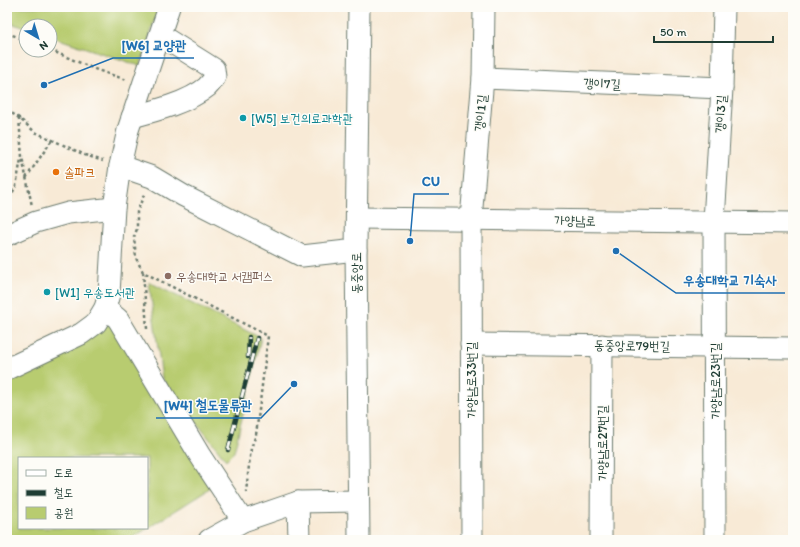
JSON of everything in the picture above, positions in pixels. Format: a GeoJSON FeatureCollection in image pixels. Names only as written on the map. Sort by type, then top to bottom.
{"type":"FeatureCollection","features":[{"type":"Feature","properties":{"kind":"street"},"geometry":{"type":"LineString","coordinates":[[7,369],[81,334],[96,323],[105,308],[109,294],[114,208],[120,166],[132,117],[168,7]]}},
{"type":"Feature","properties":{"kind":"street","name":"동중앙로"},"geometry":{"type":"LineString","coordinates":[[358,540],[356,250],[359,7]]}},
{"type":"Feature","properties":{"kind":"street","name":"갱이1길"},"geometry":{"type":"LineString","coordinates":[[471,219],[483,78],[484,7]]}},
{"type":"Feature","properties":{"kind":"street","name":"갱이3길"},"geometry":{"type":"LineString","coordinates":[[714,221],[722,88],[724,7]]}},
{"type":"Feature","properties":{"kind":"street"},"geometry":{"type":"LineString","coordinates":[[132,117],[167,108],[207,87],[216,77],[214,69],[160,35]]}},
{"type":"Feature","properties":{"kind":"street","name":"갱이7길"},"geometry":{"type":"LineString","coordinates":[[483,78],[722,88]]}},
{"type":"Feature","properties":{"kind":"street"},"geometry":{"type":"LineString","coordinates":[[120,166],[152,177],[184,196],[302,256],[356,250]]}},
{"type":"Feature","properties":{"kind":"street"},"geometry":{"type":"LineString","coordinates":[[7,235],[36,222],[68,213],[114,208]]}},
{"type":"Feature","properties":{"kind":"street","name":"가양남로"},"geometry":{"type":"LineString","coordinates":[[357,218],[793,223]]}},
{"type":"Feature","properties":{"kind":"street","name":"가양남로33번길"},"geometry":{"type":"LineString","coordinates":[[471,219],[472,540]]}},
{"type":"Feature","properties":{"kind":"street","name":"가양남로23번길"},"geometry":{"type":"LineString","coordinates":[[714,221],[716,540]]}},
{"type":"Feature","properties":{"kind":"street"},"geometry":{"type":"LineString","coordinates":[[105,308],[115,316],[121,324],[199,454],[243,521]]}},
{"type":"Feature","properties":{"kind":"street","name":"동중앙로79번길"},"geometry":{"type":"LineString","coordinates":[[471,344],[793,348]]}},
{"type":"Feature","properties":{"kind":"street","name":"가양남로27번길"},"geometry":{"type":"LineString","coordinates":[[601,540],[602,345]]}},
{"type":"Feature","properties":{"kind":"street"},"geometry":{"type":"LineString","coordinates":[[209,540],[243,521],[298,502],[358,501]]}},
{"type":"Feature","properties":{"kind":"street"},"geometry":{"type":"LineString","coordinates":[[298,502],[299,540]]}},
{"type":"Feature","properties":{"kind":"path"},"geometry":{"type":"LineString","coordinates":[[7,33],[18,37]]}},
{"type":"Feature","properties":{"kind":"path"},"geometry":{"type":"LineString","coordinates":[[58,53],[122,79],[144,83]]}},
{"type":"Feature","properties":{"kind":"path"},"geometry":{"type":"LineString","coordinates":[[7,110],[35,132],[85,155],[120,166]]}},
{"type":"Feature","properties":{"kind":"path"},"geometry":{"type":"LineString","coordinates":[[19,118],[22,157],[36,222]]}},
{"type":"Feature","properties":{"kind":"path"},"geometry":{"type":"LineString","coordinates":[[26,178],[52,140]]}},
{"type":"Feature","properties":{"kind":"path"},"geometry":{"type":"LineString","coordinates":[[7,203],[16,186],[22,157]]}},
{"type":"Feature","properties":{"kind":"path"},"geometry":{"type":"LineString","coordinates":[[137,212],[137,229],[134,237],[136,258],[143,272],[147,333]]}},
{"type":"Feature","properties":{"kind":"path"},"geometry":{"type":"LineString","coordinates":[[143,272],[268,336],[256,435],[251,448],[246,497]]}},
{"type":"Feature","properties":{"kind":"green space"},"geometry":{"type":"Polygon","coordinates":[[[13,7],[159,7],[140,66],[58,39],[58,18],[18,18],[18,25],[7,22],[13,7]]]}},
{"type":"Feature","properties":{"kind":"green space"},"geometry":{"type":"Polygon","coordinates":[[[149,282],[261,338],[234,452],[226,460],[162,379],[149,282]]]}},
{"type":"Feature","properties":{"kind":"green space"},"geometry":{"type":"Polygon","coordinates":[[[111,322],[216,485],[148,528],[148,457],[18,457],[18,529],[146,529],[129,540],[7,540],[7,380],[111,322]]]}},
{"type":"Feature","properties":{"kind":"railway"},"geometry":{"type":"LineString","coordinates":[[248,357],[249,337]]}},
{"type":"Feature","properties":{"kind":"railway"},"geometry":{"type":"LineString","coordinates":[[228,450],[257,338]]}},
{"type":"Feature","properties":{"kind":"place","name":"[W6] 교양관"},"geometry":{"type":"Point","coordinates":[44,85]}},
{"type":"Feature","properties":{"kind":"place","name":"[W5] 보건의료과학관"},"geometry":{"type":"Point","coordinates":[243,118]}},
{"type":"Feature","properties":{"kind":"place","name":"솔파크"},"geometry":{"type":"Point","coordinates":[56,172]}},
{"type":"Feature","properties":{"kind":"place","name":"CU"},"geometry":{"type":"Point","coordinates":[410,241]}},
{"type":"Feature","properties":{"kind":"place","name":"우송대학교 기숙사"},"geometry":{"type":"Point","coordinates":[616,251]}},
{"type":"Feature","properties":{"kind":"place","name":"우송대학교 서캠퍼스"},"geometry":{"type":"Point","coordinates":[168,276]}},
{"type":"Feature","properties":{"kind":"place","name":"[W1] 우송도서관"},"geometry":{"type":"Point","coordinates":[47,292]}},
{"type":"Feature","properties":{"kind":"place","name":"[W4] 철도물류관"},"geometry":{"type":"Point","coordinates":[294,384]}}]}
